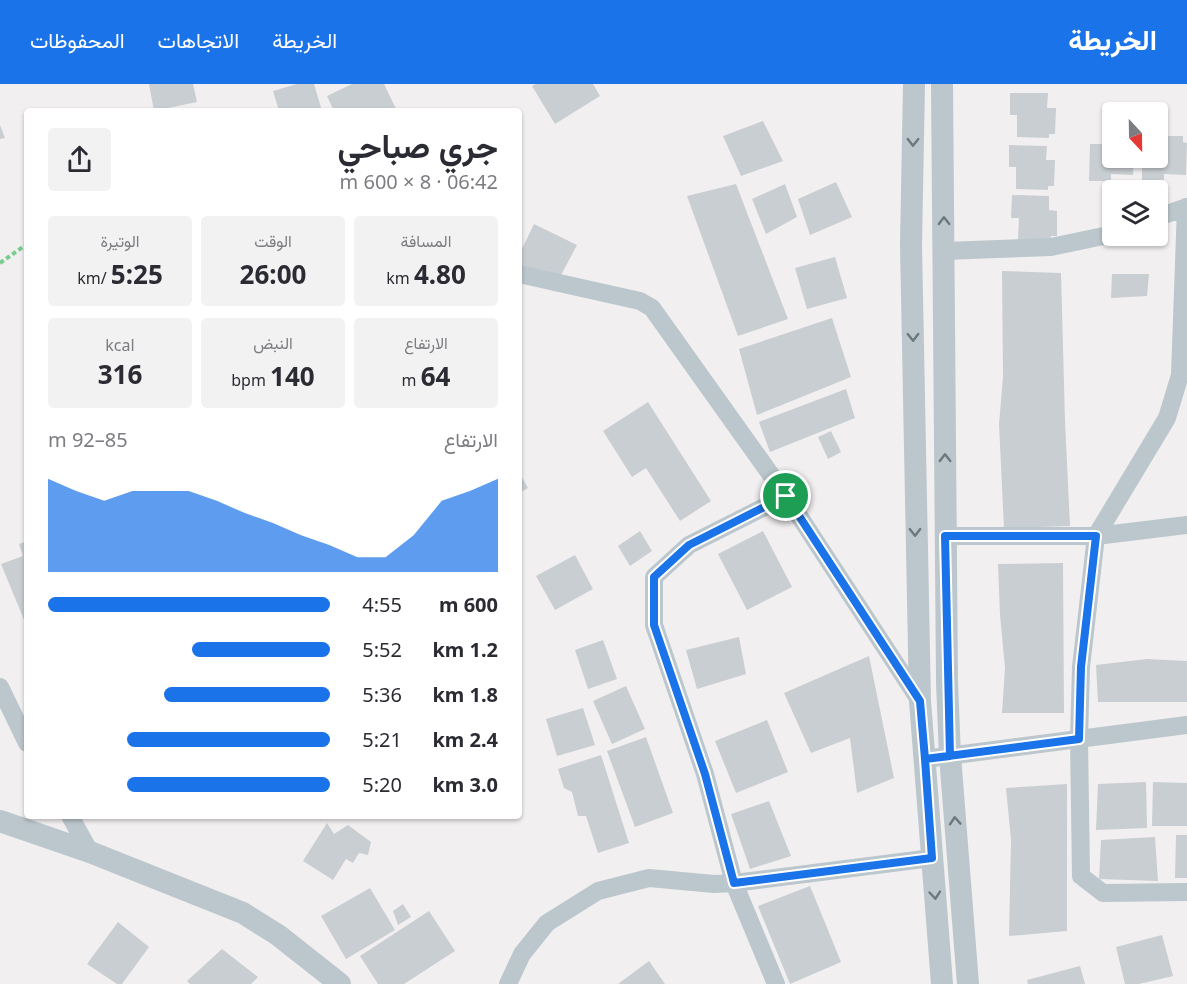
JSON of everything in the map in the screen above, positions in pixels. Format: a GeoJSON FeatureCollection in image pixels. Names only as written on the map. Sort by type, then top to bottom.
{"type":"FeatureCollection","features":[{"type":"Feature","properties":{"kind":"street"},"geometry":{"type":"LineString","coordinates":[[914,84],[912,245],[920,701],[942,984]]}},
{"type":"Feature","properties":{"kind":"street"},"geometry":{"type":"LineString","coordinates":[[942,84],[945,251],[945,536],[950,756],[968,984]]}},
{"type":"Feature","properties":{"kind":"street"},"geometry":{"type":"LineString","coordinates":[[1168,214],[1186,207],[1179,375],[1167,418],[1096,536],[1081,667],[1079,739],[1081,876],[1103,893],[1187,892]]}},
{"type":"Feature","properties":{"kind":"street"},"geometry":{"type":"LineString","coordinates":[[945,251],[1051,247],[1102,236]]}},
{"type":"Feature","properties":{"kind":"street"},"geometry":{"type":"LineString","coordinates":[[522,275],[640,301],[652,308],[786,496],[920,701]]}},
{"type":"Feature","properties":{"kind":"street"},"geometry":{"type":"LineString","coordinates":[[776,984],[734,883],[705,774],[654,625],[654,577],[689,545],[786,496]]}},
{"type":"Feature","properties":{"kind":"street"},"geometry":{"type":"LineString","coordinates":[[945,536],[1096,536],[1187,525]]}},
{"type":"Feature","properties":{"kind":"street"},"geometry":{"type":"LineString","coordinates":[[0,687],[24,737]]}},
{"type":"Feature","properties":{"kind":"street"},"geometry":{"type":"LineString","coordinates":[[925,759],[1187,725]]}},
{"type":"Feature","properties":{"kind":"street"},"geometry":{"type":"LineString","coordinates":[[72,819],[90,852]]}},
{"type":"Feature","properties":{"kind":"street"},"geometry":{"type":"LineString","coordinates":[[0,821],[90,852],[243,913],[278,935],[340,984]]}},
{"type":"Feature","properties":{"kind":"street"},"geometry":{"type":"LineString","coordinates":[[508,984],[522,954],[547,923],[598,891],[648,878],[714,884],[734,883],[932,858]]}},
{"type":"Feature","properties":{"kind":"path"},"geometry":{"type":"LineString","coordinates":[[0,263],[24,246]]}},
{"type":"Feature","properties":{"kind":"building"},"geometry":{"type":"Polygon","coordinates":[[[149,84],[193,84],[197,102],[168,108],[153,108],[149,84]]]}},
{"type":"Feature","properties":{"kind":"building"},"geometry":{"type":"Polygon","coordinates":[[[297,84],[314,84],[321,108],[278,108],[273,91],[297,84]]]}},
{"type":"Feature","properties":{"kind":"building"},"geometry":{"type":"Polygon","coordinates":[[[352,84],[384,84],[396,108],[333,108],[327,96],[352,84]]]}},
{"type":"Feature","properties":{"kind":"building"},"geometry":{"type":"Polygon","coordinates":[[[536,84],[593,84],[600,96],[555,124],[532,86],[536,84]]]}},
{"type":"Feature","properties":{"kind":"building"},"geometry":{"type":"Polygon","coordinates":[[[1010,93],[1048,93],[1047,108],[1056,108],[1055,134],[1049,134],[1049,138],[1017,137],[1017,115],[1010,115],[1010,93]]]}},
{"type":"Feature","properties":{"kind":"building"},"geometry":{"type":"Polygon","coordinates":[[[763,121],[783,161],[741,176],[723,136],[763,121]]]}},
{"type":"Feature","properties":{"kind":"building"},"geometry":{"type":"Polygon","coordinates":[[[0,125],[5,138],[0,139],[0,125]]]}},
{"type":"Feature","properties":{"kind":"building"},"geometry":{"type":"Polygon","coordinates":[[[1168,136],[1183,136],[1183,142],[1187,143],[1186,175],[1164,174],[1164,180],[1142,180],[1142,168],[1168,168],[1168,136]]]}},
{"type":"Feature","properties":{"kind":"building"},"geometry":{"type":"Polygon","coordinates":[[[1090,144],[1102,144],[1102,168],[1133,168],[1133,175],[1111,174],[1111,180],[1089,181],[1090,144]]]}},
{"type":"Feature","properties":{"kind":"building"},"geometry":{"type":"Polygon","coordinates":[[[1009,145],[1047,146],[1046,160],[1055,160],[1054,186],[1048,186],[1048,190],[1016,189],[1016,167],[1009,167],[1009,145]]]}},
{"type":"Feature","properties":{"kind":"building"},"geometry":{"type":"Polygon","coordinates":[[[836,182],[852,217],[810,235],[798,199],[836,182]]]}},
{"type":"Feature","properties":{"kind":"building"},"geometry":{"type":"Polygon","coordinates":[[[736,184],[788,319],[738,336],[687,196],[736,184]]]}},
{"type":"Feature","properties":{"kind":"building"},"geometry":{"type":"Polygon","coordinates":[[[785,184],[797,217],[766,234],[752,199],[785,184]]]}},
{"type":"Feature","properties":{"kind":"building"},"geometry":{"type":"Polygon","coordinates":[[[1012,195],[1049,196],[1049,210],[1057,211],[1057,236],[1051,236],[1051,240],[1018,239],[1019,218],[1011,218],[1012,195]]]}},
{"type":"Feature","properties":{"kind":"building"},"geometry":{"type":"Polygon","coordinates":[[[534,224],[577,245],[560,277],[522,266],[522,249],[534,224]]]}},
{"type":"Feature","properties":{"kind":"building"},"geometry":{"type":"Polygon","coordinates":[[[835,257],[847,298],[807,309],[795,268],[835,257]]]}},
{"type":"Feature","properties":{"kind":"building"},"geometry":{"type":"Polygon","coordinates":[[[1002,271],[1061,273],[1070,526],[1004,528],[999,424],[1003,377],[1002,271]]]}},
{"type":"Feature","properties":{"kind":"building"},"geometry":{"type":"Polygon","coordinates":[[[1112,274],[1149,274],[1147,296],[1111,298],[1112,274]]]}},
{"type":"Feature","properties":{"kind":"building"},"geometry":{"type":"Polygon","coordinates":[[[832,318],[851,377],[757,415],[739,349],[832,318]]]}},
{"type":"Feature","properties":{"kind":"building"},"geometry":{"type":"Polygon","coordinates":[[[846,389],[855,418],[770,452],[759,422],[846,389]]]}},
{"type":"Feature","properties":{"kind":"building"},"geometry":{"type":"Polygon","coordinates":[[[648,402],[711,501],[680,521],[646,468],[632,477],[603,431],[648,402]]]}},
{"type":"Feature","properties":{"kind":"building"},"geometry":{"type":"Polygon","coordinates":[[[831,431],[841,452],[828,459],[818,437],[831,431]]]}},
{"type":"Feature","properties":{"kind":"building"},"geometry":{"type":"Polygon","coordinates":[[[522,477],[528,488],[522,491],[522,477]]]}},
{"type":"Feature","properties":{"kind":"building"},"geometry":{"type":"Polygon","coordinates":[[[640,531],[652,551],[630,566],[618,546],[640,531]]]}},
{"type":"Feature","properties":{"kind":"building"},"geometry":{"type":"Polygon","coordinates":[[[763,531],[792,587],[747,610],[718,554],[763,531]]]}},
{"type":"Feature","properties":{"kind":"building"},"geometry":{"type":"Polygon","coordinates":[[[24,542],[24,620],[1,564],[23,556],[19,544],[24,542]]]}},
{"type":"Feature","properties":{"kind":"building"},"geometry":{"type":"Polygon","coordinates":[[[575,555],[593,589],[555,610],[536,576],[575,555]]]}},
{"type":"Feature","properties":{"kind":"building"},"geometry":{"type":"Polygon","coordinates":[[[1063,563],[1064,713],[1002,713],[1005,668],[998,564],[1063,563]]]}},
{"type":"Feature","properties":{"kind":"building"},"geometry":{"type":"Polygon","coordinates":[[[739,637],[746,674],[697,689],[686,650],[739,637]]]}},
{"type":"Feature","properties":{"kind":"building"},"geometry":{"type":"Polygon","coordinates":[[[603,640],[617,679],[588,689],[575,650],[603,640]]]}},
{"type":"Feature","properties":{"kind":"building"},"geometry":{"type":"Polygon","coordinates":[[[869,656],[894,778],[857,793],[850,738],[811,753],[784,693],[869,656]]]}},
{"type":"Feature","properties":{"kind":"building"},"geometry":{"type":"Polygon","coordinates":[[[1147,659],[1187,661],[1187,702],[1098,702],[1096,665],[1147,659]]]}},
{"type":"Feature","properties":{"kind":"building"},"geometry":{"type":"Polygon","coordinates":[[[626,686],[645,729],[612,744],[593,701],[626,686]]]}},
{"type":"Feature","properties":{"kind":"building"},"geometry":{"type":"Polygon","coordinates":[[[583,708],[595,745],[557,756],[546,719],[583,708]]]}},
{"type":"Feature","properties":{"kind":"building"},"geometry":{"type":"Polygon","coordinates":[[[767,720],[788,772],[736,793],[715,741],[767,720]]]}},
{"type":"Feature","properties":{"kind":"building"},"geometry":{"type":"Polygon","coordinates":[[[646,737],[673,813],[635,827],[607,751],[646,737]]]}},
{"type":"Feature","properties":{"kind":"building"},"geometry":{"type":"Polygon","coordinates":[[[601,755],[629,843],[598,853],[586,816],[578,816],[572,792],[564,788],[558,769],[601,755]]]}},
{"type":"Feature","properties":{"kind":"building"},"geometry":{"type":"Polygon","coordinates":[[[1146,782],[1147,828],[1096,830],[1098,784],[1146,782]]]}},
{"type":"Feature","properties":{"kind":"building"},"geometry":{"type":"Polygon","coordinates":[[[1153,782],[1187,783],[1187,826],[1152,826],[1153,782]]]}},
{"type":"Feature","properties":{"kind":"building"},"geometry":{"type":"Polygon","coordinates":[[[1067,784],[1067,931],[1009,936],[1011,840],[1006,788],[1067,784]]]}},
{"type":"Feature","properties":{"kind":"building"},"geometry":{"type":"Polygon","coordinates":[[[769,801],[791,856],[750,869],[731,814],[769,801]]]}},
{"type":"Feature","properties":{"kind":"building"},"geometry":{"type":"Polygon","coordinates":[[[327,823],[334,834],[348,825],[371,842],[368,855],[359,853],[353,863],[346,859],[333,880],[303,861],[327,823]]]}},
{"type":"Feature","properties":{"kind":"building"},"geometry":{"type":"Polygon","coordinates":[[[1176,835],[1187,835],[1187,878],[1175,878],[1176,835]]]}},
{"type":"Feature","properties":{"kind":"building"},"geometry":{"type":"Polygon","coordinates":[[[1155,837],[1158,881],[1099,879],[1101,840],[1155,837]]]}},
{"type":"Feature","properties":{"kind":"building"},"geometry":{"type":"Polygon","coordinates":[[[810,886],[841,962],[790,984],[758,906],[810,886]]]}},
{"type":"Feature","properties":{"kind":"building"},"geometry":{"type":"Polygon","coordinates":[[[370,888],[395,930],[346,959],[321,916],[370,888]]]}},
{"type":"Feature","properties":{"kind":"building"},"geometry":{"type":"Polygon","coordinates":[[[403,904],[411,917],[398,925],[393,911],[403,904]]]}},
{"type":"Feature","properties":{"kind":"building"},"geometry":{"type":"Polygon","coordinates":[[[429,911],[455,951],[404,984],[378,984],[360,956],[429,911]]]}},
{"type":"Feature","properties":{"kind":"building"},"geometry":{"type":"Polygon","coordinates":[[[118,922],[149,947],[122,984],[117,984],[87,964],[118,922]]]}},
{"type":"Feature","properties":{"kind":"building"},"geometry":{"type":"Polygon","coordinates":[[[1162,935],[1173,976],[1139,984],[1125,984],[1116,947],[1162,935]]]}},
{"type":"Feature","properties":{"kind":"building"},"geometry":{"type":"Polygon","coordinates":[[[222,949],[258,977],[251,984],[190,984],[187,981],[222,949]]]}},
{"type":"Feature","properties":{"kind":"building"},"geometry":{"type":"Polygon","coordinates":[[[649,961],[665,984],[618,984],[649,961]]]}},
{"type":"Feature","properties":{"kind":"building"},"geometry":{"type":"Polygon","coordinates":[[[1080,966],[1085,984],[1028,984],[1027,980],[1080,966]]]}},
{"type":"Feature","properties":{"kind":"route"},"geometry":{"type":"LineString","coordinates":[[786,496],[689,545],[654,577],[654,625],[705,774],[734,883],[932,858],[925,759],[950,756],[1079,739],[1081,667],[1096,536],[945,536],[950,756],[925,759],[920,701],[786,496]]}}]}
